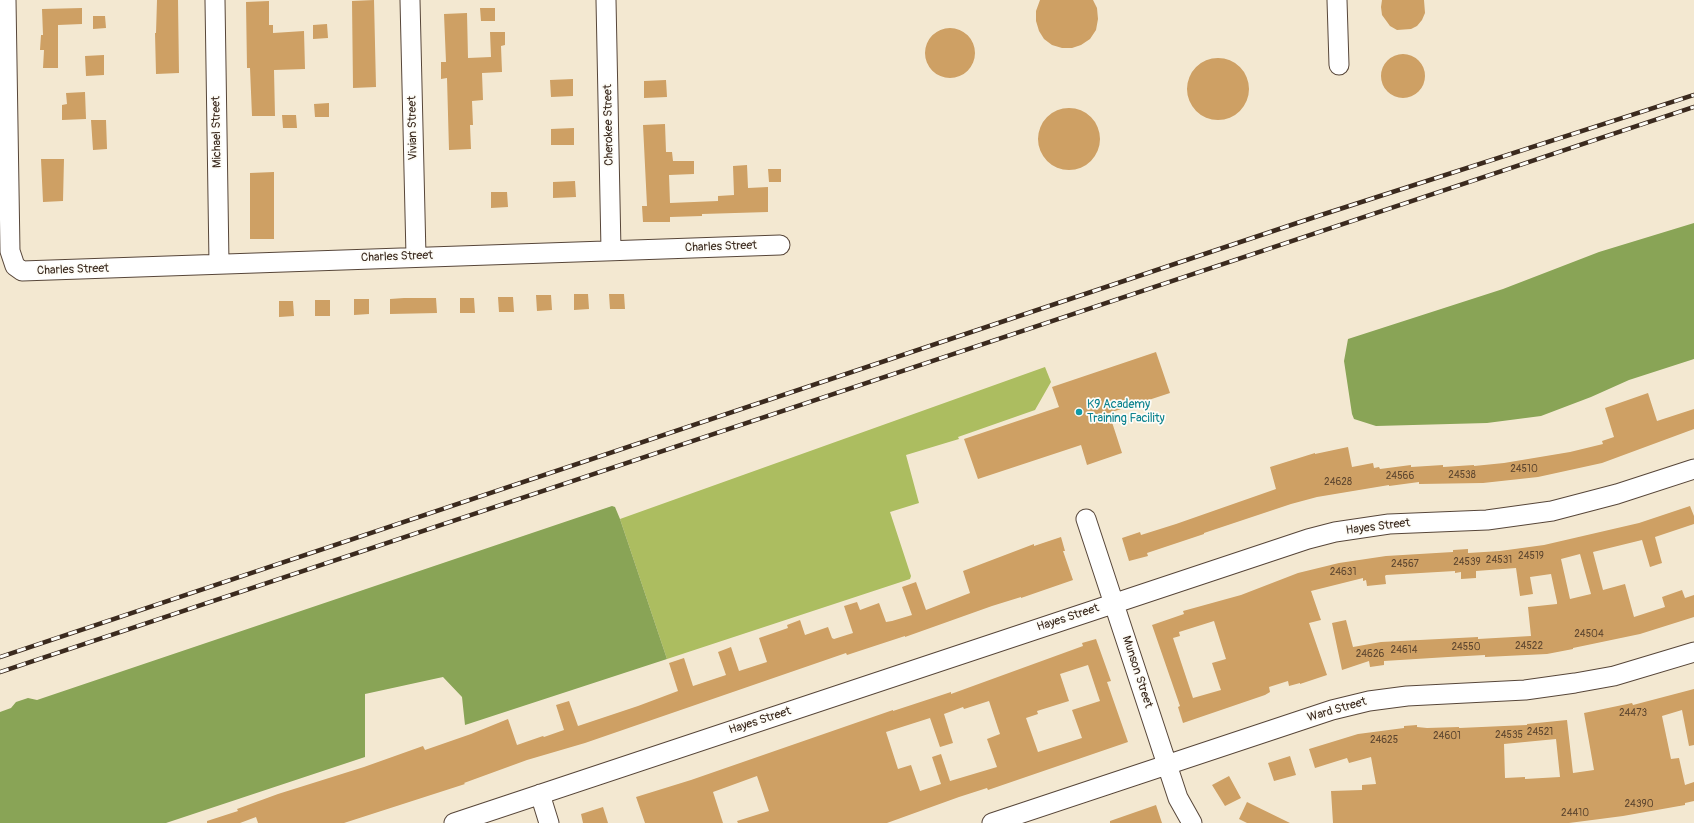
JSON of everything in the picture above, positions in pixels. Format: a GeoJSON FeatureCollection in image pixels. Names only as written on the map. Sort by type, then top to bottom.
{"type":"FeatureCollection","features":[{"type":"Feature","properties":{"kind":"street","name":"Charles Street"},"geometry":{"type":"LineString","coordinates":[[6,0],[10,251],[15,266],[28,272],[416,256],[780,245]]}},
{"type":"Feature","properties":{"kind":"street","name":"Michael Street"},"geometry":{"type":"LineString","coordinates":[[215,0],[219,264]]}},
{"type":"Feature","properties":{"kind":"street","name":"Vivian Street"},"geometry":{"type":"LineString","coordinates":[[410,0],[416,256]]}},
{"type":"Feature","properties":{"kind":"street","name":"Cherokee Street"},"geometry":{"type":"LineString","coordinates":[[606,0],[611,250]]}},
{"type":"Feature","properties":{"kind":"street"},"geometry":{"type":"LineString","coordinates":[[1337,0],[1338,65]]}},
{"type":"Feature","properties":{"kind":"street","name":"Hayes Street"},"geometry":{"type":"LineString","coordinates":[[454,823],[1282,547],[1335,532],[1389,524],[1487,520],[1552,511],[1616,494],[1694,469]]}},
{"type":"Feature","properties":{"kind":"street","name":"Munson Street"},"geometry":{"type":"LineString","coordinates":[[1086,519],[1178,798],[1192,823]]}},
{"type":"Feature","properties":{"kind":"street","name":"Ward Street"},"geometry":{"type":"LineString","coordinates":[[992,823],[1332,710],[1369,701],[1407,696],[1525,690],[1568,684],[1614,676],[1694,652]]}},
{"type":"Feature","properties":{"kind":"street"},"geometry":{"type":"LineString","coordinates":[[540,794],[549,823]]}},
{"type":"Feature","properties":{"kind":"green space"},"geometry":{"type":"Polygon","coordinates":[[[1694,223],[1694,359],[1629,380],[1591,397],[1541,416],[1487,423],[1376,426],[1354,419],[1344,361],[1348,339],[1503,289],[1599,252],[1694,223]]]}},
{"type":"Feature","properties":{"kind":"green space"},"geometry":{"type":"Polygon","coordinates":[[[1045,367],[1051,382],[1035,410],[958,437],[959,439],[906,455],[919,503],[890,512],[911,576],[910,579],[667,659],[620,519],[1045,367]]]}},
{"type":"Feature","properties":{"kind":"green space"},"geometry":{"type":"Polygon","coordinates":[[[612,506],[615,507],[620,519],[667,659],[465,725],[462,697],[443,677],[365,694],[365,757],[166,823],[0,823],[0,712],[11,708],[16,702],[28,698],[37,700],[612,506]]]}},
{"type":"Feature","properties":{"kind":"building"},"geometry":{"type":"Polygon","coordinates":[[[157,0],[178,0],[179,73],[156,74],[155,33],[157,0]]]}},
{"type":"Feature","properties":{"kind":"building"},"geometry":{"type":"Polygon","coordinates":[[[374,0],[376,87],[353,88],[352,1],[374,0]]]}},
{"type":"Feature","properties":{"kind":"building"},"geometry":{"type":"Polygon","coordinates":[[[1040,0],[1093,0],[1097,8],[1098,19],[1096,30],[1090,39],[1081,45],[1072,48],[1062,48],[1052,45],[1044,39],[1039,31],[1036,21],[1036,11],[1040,0]]]}},
{"type":"Feature","properties":{"kind":"building"},"geometry":{"type":"Polygon","coordinates":[[[1382,0],[1424,0],[1425,13],[1417,26],[1411,29],[1397,30],[1390,26],[1382,15],[1382,0]]]}},
{"type":"Feature","properties":{"kind":"building"},"geometry":{"type":"Polygon","coordinates":[[[269,1],[269,25],[273,25],[273,33],[304,31],[305,69],[274,70],[275,116],[252,116],[250,68],[247,68],[246,2],[269,1]]]}},
{"type":"Feature","properties":{"kind":"building"},"geometry":{"type":"Polygon","coordinates":[[[82,8],[82,24],[58,25],[58,68],[43,68],[44,50],[40,50],[41,35],[43,35],[42,9],[82,8]]]}},
{"type":"Feature","properties":{"kind":"building"},"geometry":{"type":"Polygon","coordinates":[[[480,8],[495,8],[495,21],[481,21],[480,8]]]}},
{"type":"Feature","properties":{"kind":"building"},"geometry":{"type":"Polygon","coordinates":[[[467,13],[468,58],[491,57],[490,32],[505,32],[505,45],[501,46],[502,72],[482,73],[483,100],[472,101],[473,125],[470,125],[471,149],[449,150],[447,78],[441,79],[441,62],[446,62],[444,14],[467,13]]]}},
{"type":"Feature","properties":{"kind":"building"},"geometry":{"type":"Polygon","coordinates":[[[93,16],[105,16],[106,28],[93,29],[93,16]]]}},
{"type":"Feature","properties":{"kind":"building"},"geometry":{"type":"Polygon","coordinates":[[[327,24],[328,38],[313,39],[313,25],[327,24]]]}},
{"type":"Feature","properties":{"kind":"building"},"geometry":{"type":"Polygon","coordinates":[[[950,28],[959,30],[970,39],[975,53],[973,62],[964,73],[950,78],[941,76],[930,67],[925,53],[927,44],[936,33],[950,28]]]}},
{"type":"Feature","properties":{"kind":"building"},"geometry":{"type":"Polygon","coordinates":[[[1399,54],[1407,54],[1419,60],[1425,72],[1425,80],[1419,92],[1407,98],[1399,98],[1387,92],[1381,80],[1381,72],[1387,60],[1399,54]]]}},
{"type":"Feature","properties":{"kind":"building"},"geometry":{"type":"Polygon","coordinates":[[[104,55],[104,75],[86,76],[85,56],[104,55]]]}},
{"type":"Feature","properties":{"kind":"building"},"geometry":{"type":"Polygon","coordinates":[[[1218,58],[1230,60],[1240,67],[1247,77],[1249,89],[1247,101],[1240,111],[1230,118],[1218,120],[1206,118],[1196,111],[1189,101],[1187,89],[1189,77],[1196,67],[1206,60],[1218,58]]]}},
{"type":"Feature","properties":{"kind":"building"},"geometry":{"type":"Polygon","coordinates":[[[573,79],[573,96],[551,97],[550,80],[573,79]]]}},
{"type":"Feature","properties":{"kind":"building"},"geometry":{"type":"Polygon","coordinates":[[[666,80],[667,97],[644,98],[644,81],[666,80]]]}},
{"type":"Feature","properties":{"kind":"building"},"geometry":{"type":"Polygon","coordinates":[[[85,92],[86,119],[62,120],[62,105],[67,104],[66,93],[85,92]]]}},
{"type":"Feature","properties":{"kind":"building"},"geometry":{"type":"Polygon","coordinates":[[[329,103],[329,117],[315,117],[314,104],[329,103]]]}},
{"type":"Feature","properties":{"kind":"building"},"geometry":{"type":"Polygon","coordinates":[[[1069,108],[1081,110],[1091,117],[1098,127],[1100,139],[1098,151],[1091,161],[1081,168],[1069,170],[1057,168],[1047,161],[1040,151],[1038,139],[1040,127],[1047,117],[1057,110],[1069,108]]]}},
{"type":"Feature","properties":{"kind":"building"},"geometry":{"type":"Polygon","coordinates":[[[282,115],[296,115],[297,128],[283,128],[282,115]]]}},
{"type":"Feature","properties":{"kind":"building"},"geometry":{"type":"Polygon","coordinates":[[[91,120],[106,120],[107,149],[93,150],[91,120]]]}},
{"type":"Feature","properties":{"kind":"building"},"geometry":{"type":"Polygon","coordinates":[[[665,124],[666,152],[672,152],[673,161],[694,161],[694,174],[669,175],[670,203],[718,201],[718,196],[734,195],[733,166],[747,165],[748,188],[768,187],[768,212],[702,214],[702,216],[670,217],[670,222],[643,222],[642,206],[647,206],[643,125],[665,124]]]}},
{"type":"Feature","properties":{"kind":"building"},"geometry":{"type":"Polygon","coordinates":[[[574,128],[574,145],[551,145],[551,129],[574,128]]]}},
{"type":"Feature","properties":{"kind":"building"},"geometry":{"type":"Polygon","coordinates":[[[41,159],[64,159],[63,201],[43,202],[41,159]]]}},
{"type":"Feature","properties":{"kind":"building"},"geometry":{"type":"Polygon","coordinates":[[[768,169],[781,169],[781,182],[769,182],[768,169]]]}},
{"type":"Feature","properties":{"kind":"building"},"geometry":{"type":"Polygon","coordinates":[[[274,172],[274,239],[250,239],[250,173],[274,172]]]}},
{"type":"Feature","properties":{"kind":"building"},"geometry":{"type":"Polygon","coordinates":[[[575,181],[576,197],[553,198],[553,182],[575,181]]]}},
{"type":"Feature","properties":{"kind":"building"},"geometry":{"type":"Polygon","coordinates":[[[491,192],[507,192],[508,207],[491,208],[491,192]]]}},
{"type":"Feature","properties":{"kind":"building"},"geometry":{"type":"Polygon","coordinates":[[[574,294],[588,294],[589,309],[574,310],[574,294]]]}},
{"type":"Feature","properties":{"kind":"building"},"geometry":{"type":"Polygon","coordinates":[[[609,294],[624,294],[625,309],[610,309],[609,294]]]}},
{"type":"Feature","properties":{"kind":"building"},"geometry":{"type":"Polygon","coordinates":[[[536,295],[551,295],[552,310],[537,311],[536,295]]]}},
{"type":"Feature","properties":{"kind":"building"},"geometry":{"type":"Polygon","coordinates":[[[498,297],[513,297],[514,312],[499,312],[498,297]]]}},
{"type":"Feature","properties":{"kind":"building"},"geometry":{"type":"Polygon","coordinates":[[[436,298],[437,313],[390,314],[390,299],[436,298]]]}},
{"type":"Feature","properties":{"kind":"building"},"geometry":{"type":"Polygon","coordinates":[[[460,298],[474,298],[475,313],[460,313],[460,298]]]}},
{"type":"Feature","properties":{"kind":"building"},"geometry":{"type":"Polygon","coordinates":[[[354,299],[369,299],[369,314],[354,315],[354,299]]]}},
{"type":"Feature","properties":{"kind":"building"},"geometry":{"type":"Polygon","coordinates":[[[315,300],[330,300],[330,316],[315,316],[315,300]]]}},
{"type":"Feature","properties":{"kind":"building"},"geometry":{"type":"Polygon","coordinates":[[[279,301],[293,301],[294,316],[279,317],[279,301]]]}},
{"type":"Feature","properties":{"kind":"building","name":"K9 Academy Training Facility"},"geometry":{"type":"Polygon","coordinates":[[[1156,352],[1170,393],[1109,413],[1122,453],[1087,465],[1081,445],[978,479],[964,439],[1059,407],[1052,387],[1156,352]]]}},
{"type":"Feature","properties":{"kind":"building"},"geometry":{"type":"Polygon","coordinates":[[[1648,393],[1657,421],[1694,409],[1694,429],[1602,463],[1538,477],[1483,483],[1419,484],[1419,482],[1389,485],[1317,497],[1291,504],[1204,533],[1147,553],[1148,556],[1129,561],[1122,538],[1140,532],[1141,535],[1176,524],[1276,489],[1270,467],[1315,453],[1348,447],[1352,467],[1373,463],[1374,468],[1379,467],[1380,469],[1411,465],[1411,467],[1443,465],[1443,467],[1504,463],[1570,452],[1603,444],[1602,441],[1614,437],[1605,408],[1648,393]]]}},
{"type":"Feature","properties":{"kind":"building"},"geometry":{"type":"Polygon","coordinates":[[[1690,506],[1694,516],[1694,524],[1655,537],[1662,563],[1650,567],[1642,540],[1593,552],[1603,590],[1625,584],[1634,617],[1665,607],[1662,597],[1682,590],[1685,598],[1694,595],[1694,617],[1640,634],[1547,654],[1485,657],[1485,655],[1384,661],[1384,665],[1370,667],[1369,661],[1342,670],[1332,623],[1346,620],[1353,647],[1381,642],[1531,636],[1528,607],[1557,604],[1551,574],[1530,577],[1533,594],[1520,596],[1516,568],[1476,571],[1476,578],[1461,579],[1461,572],[1455,573],[1455,571],[1386,575],[1386,584],[1367,586],[1366,580],[1363,581],[1363,578],[1311,591],[1321,620],[1309,623],[1327,675],[1300,684],[1289,686],[1288,681],[1269,687],[1270,692],[1265,695],[1183,723],[1178,707],[1180,706],[1152,625],[1184,614],[1183,611],[1241,595],[1298,573],[1339,563],[1386,556],[1453,552],[1453,550],[1468,549],[1468,553],[1500,551],[1544,545],[1639,523],[1690,506]],[[1580,554],[1561,559],[1570,599],[1591,594],[1580,554]],[[1214,621],[1179,632],[1180,636],[1173,638],[1193,698],[1221,690],[1212,663],[1226,659],[1214,621]]]}},
{"type":"Feature","properties":{"kind":"building"},"geometry":{"type":"Polygon","coordinates":[[[1061,537],[1065,551],[1063,551],[1073,580],[1021,598],[992,606],[905,637],[847,655],[846,653],[585,743],[527,760],[464,783],[465,784],[344,823],[258,823],[256,817],[240,823],[207,823],[207,821],[238,811],[237,809],[278,794],[364,767],[423,746],[425,750],[508,719],[517,745],[543,736],[544,737],[564,730],[556,705],[569,701],[578,726],[638,706],[678,691],[669,663],[684,658],[693,686],[726,675],[718,652],[731,647],[739,671],[767,662],[759,638],[788,628],[787,625],[800,620],[805,635],[828,627],[832,638],[834,639],[853,633],[844,606],[857,602],[860,610],[879,603],[886,622],[912,615],[902,587],[916,582],[926,610],[970,593],[963,571],[1034,544],[1034,546],[1061,537]]]}},
{"type":"Feature","properties":{"kind":"building"},"geometry":{"type":"Polygon","coordinates":[[[1096,639],[1111,681],[1107,682],[1128,742],[988,790],[987,788],[959,797],[887,823],[738,823],[737,821],[769,811],[757,776],[713,792],[723,823],[645,823],[636,797],[691,780],[893,710],[951,692],[951,694],[1083,646],[1082,643],[1096,639]],[[1088,665],[1060,674],[1069,701],[1037,711],[1038,714],[1026,718],[1038,752],[1082,738],[1072,710],[1100,701],[1088,665]],[[989,701],[964,709],[963,707],[944,714],[953,743],[940,747],[930,718],[886,732],[898,769],[911,765],[920,791],[941,784],[932,757],[941,754],[950,781],[997,767],[987,739],[1000,734],[989,701]]]}},
{"type":"Feature","properties":{"kind":"building"},"geometry":{"type":"Polygon","coordinates":[[[1694,689],[1694,745],[1689,746],[1682,710],[1662,716],[1671,759],[1679,758],[1685,785],[1694,782],[1694,801],[1685,803],[1685,805],[1623,816],[1569,823],[1333,823],[1331,791],[1362,790],[1362,785],[1376,784],[1371,757],[1349,763],[1347,758],[1315,768],[1309,749],[1358,734],[1404,728],[1404,726],[1417,725],[1417,727],[1427,728],[1459,728],[1527,725],[1567,720],[1573,773],[1594,770],[1584,713],[1632,703],[1633,705],[1694,689]],[[1556,739],[1504,744],[1505,778],[1525,777],[1525,779],[1560,777],[1556,739]]]}},
{"type":"Feature","properties":{"kind":"building"},"geometry":{"type":"Polygon","coordinates":[[[1290,756],[1296,775],[1274,781],[1268,763],[1290,756]]]}},
{"type":"Feature","properties":{"kind":"building"},"geometry":{"type":"Polygon","coordinates":[[[1229,776],[1241,798],[1225,806],[1212,785],[1229,776]]]}},
{"type":"Feature","properties":{"kind":"building"},"geometry":{"type":"Polygon","coordinates":[[[1247,802],[1290,823],[1247,823],[1239,819],[1247,802]]]}},
{"type":"Feature","properties":{"kind":"building"},"geometry":{"type":"Polygon","coordinates":[[[1156,805],[1162,823],[1110,823],[1110,821],[1156,805]]]}},
{"type":"Feature","properties":{"kind":"building"},"geometry":{"type":"Polygon","coordinates":[[[603,807],[608,823],[583,823],[581,814],[603,807]]]}},
{"type":"Feature","properties":{"kind":"railway"},"geometry":{"type":"LineString","coordinates":[[0,657],[1318,216],[1694,95]]}},
{"type":"Feature","properties":{"kind":"railway"},"geometry":{"type":"LineString","coordinates":[[0,672],[1694,107]]}},
{"type":"Feature","properties":{"kind":"place","name":"K9 Academy Training Facility"},"geometry":{"type":"Point","coordinates":[1079,412]}}]}
